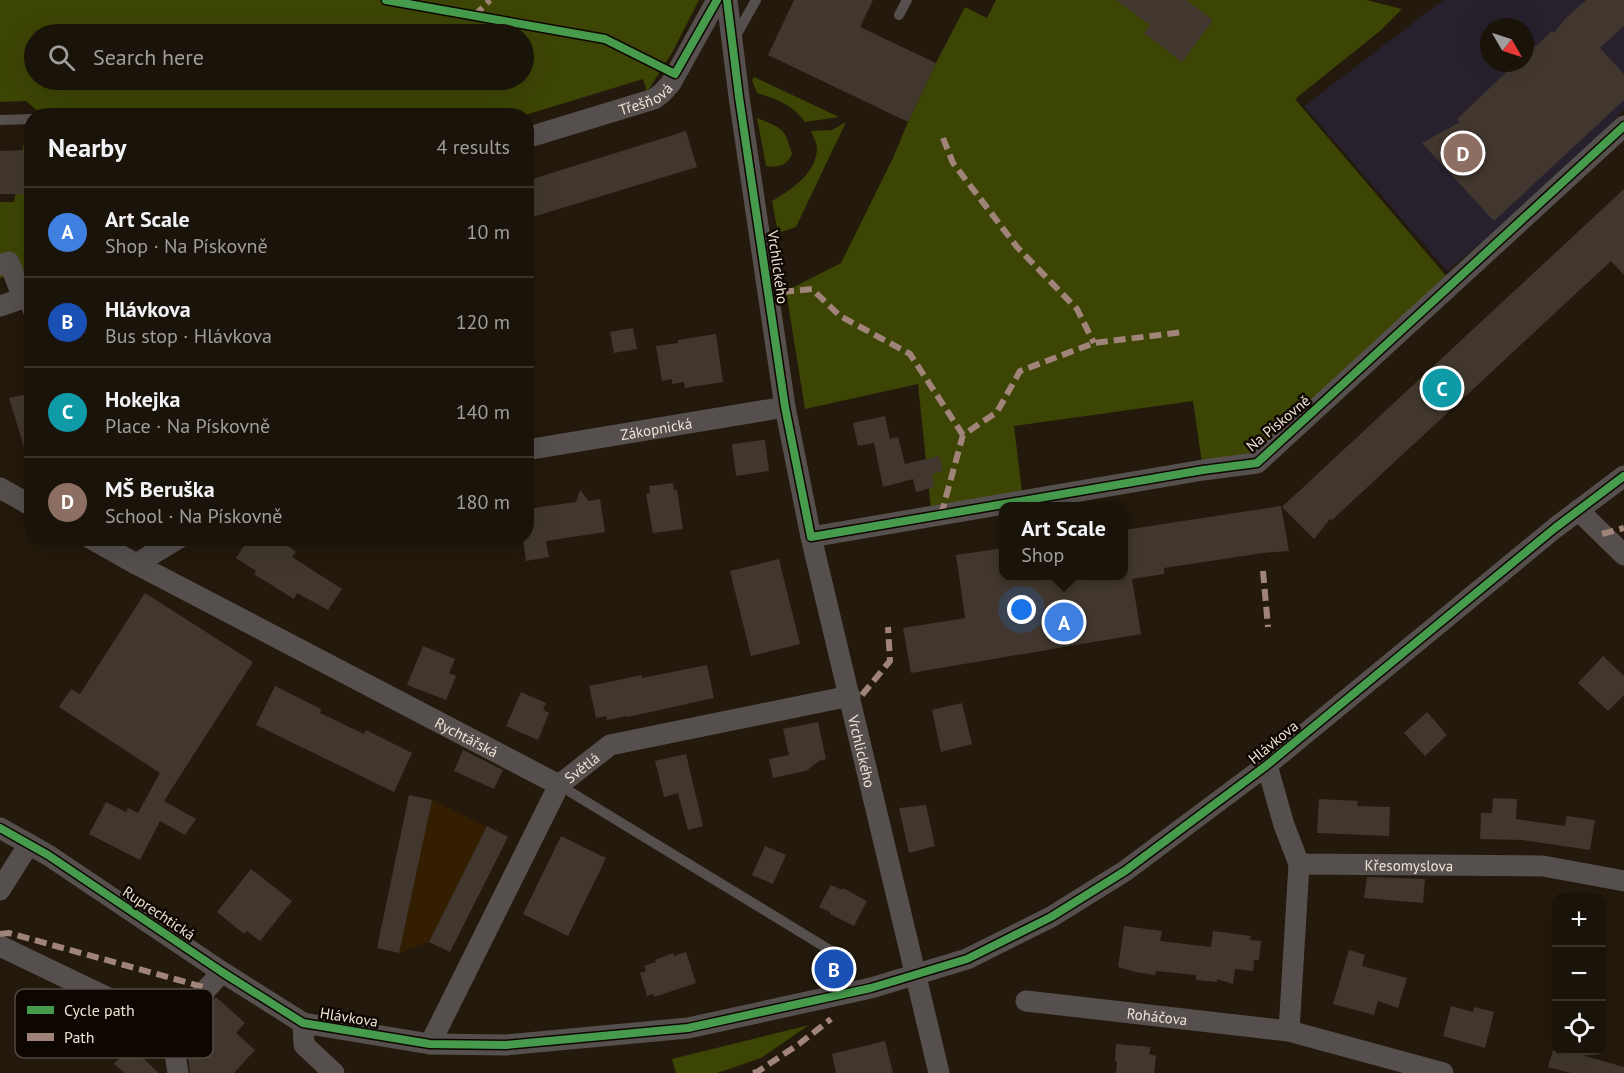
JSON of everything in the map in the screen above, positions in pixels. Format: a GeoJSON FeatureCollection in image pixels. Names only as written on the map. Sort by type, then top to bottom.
{"type":"FeatureCollection","features":[{"type":"Feature","properties":{"kind":"street","name":"Třešňová"},"geometry":{"type":"LineString","coordinates":[[534,136],[654,99],[663,93],[671,83],[717,0]]}},
{"type":"Feature","properties":{"kind":"street","name":"Vrchlického"},"geometry":{"type":"LineString","coordinates":[[728,0],[740,108],[785,407],[811,537],[939,1073]]}},
{"type":"Feature","properties":{"kind":"street","name":"Na Pískovně"},"geometry":{"type":"LineString","coordinates":[[1016,502],[1257,463],[1624,126]]}},
{"type":"Feature","properties":{"kind":"street"},"geometry":{"type":"LineString","coordinates":[[0,265],[9,262],[24,291]]}},
{"type":"Feature","properties":{"kind":"street"},"geometry":{"type":"LineString","coordinates":[[0,306],[24,298]]}},
{"type":"Feature","properties":{"kind":"street","name":"Zákopnická"},"geometry":{"type":"LineString","coordinates":[[534,449],[785,407]]}},
{"type":"Feature","properties":{"kind":"street","name":"Hlávkova"},"geometry":{"type":"LineString","coordinates":[[303,1023],[430,1044],[506,1045],[688,1028],[871,988],[967,958],[1051,917],[1125,871],[1267,765],[1578,510],[1624,476]]}},
{"type":"Feature","properties":{"kind":"street"},"geometry":{"type":"LineString","coordinates":[[0,488],[24,502]]}},
{"type":"Feature","properties":{"kind":"street","name":"Na Pískovně"},"geometry":{"type":"LineString","coordinates":[[811,537],[999,505]]}},
{"type":"Feature","properties":{"kind":"street"},"geometry":{"type":"LineString","coordinates":[[1578,510],[1624,555]]}},
{"type":"Feature","properties":{"kind":"street","name":"Rychtářská"},"geometry":{"type":"LineString","coordinates":[[104,546],[559,785]]}},
{"type":"Feature","properties":{"kind":"street"},"geometry":{"type":"LineString","coordinates":[[136,564],[166,546]]}},
{"type":"Feature","properties":{"kind":"street","name":"Světlá"},"geometry":{"type":"LineString","coordinates":[[430,1044],[559,785],[610,745],[850,696]]}},
{"type":"Feature","properties":{"kind":"street"},"geometry":{"type":"LineString","coordinates":[[1267,765],[1284,825],[1299,864],[1289,1031]]}},
{"type":"Feature","properties":{"kind":"street","name":"Ruprechtická"},"geometry":{"type":"LineString","coordinates":[[0,828],[29,844],[303,1023]]}},
{"type":"Feature","properties":{"kind":"street"},"geometry":{"type":"LineString","coordinates":[[0,891],[29,844]]}},
{"type":"Feature","properties":{"kind":"street","name":"Křesomyslova"},"geometry":{"type":"LineString","coordinates":[[1299,864],[1543,866],[1624,880]]}},
{"type":"Feature","properties":{"kind":"street"},"geometry":{"type":"LineString","coordinates":[[0,946],[90,989]]}},
{"type":"Feature","properties":{"kind":"street"},"geometry":{"type":"LineString","coordinates":[[207,989],[222,972]]}},
{"type":"Feature","properties":{"kind":"street","name":"Roháčova"},"geometry":{"type":"LineString","coordinates":[[1026,1001],[1289,1031],[1443,1073]]}},
{"type":"Feature","properties":{"kind":"street"},"geometry":{"type":"LineString","coordinates":[[303,1023],[304,1045],[334,1073]]}},
{"type":"Feature","properties":{"kind":"street"},"geometry":{"type":"LineString","coordinates":[[176,1058],[178,1073]]}},
{"type":"Feature","properties":{"kind":"lane"},"geometry":{"type":"LineString","coordinates":[[732,42],[756,0]]}},
{"type":"Feature","properties":{"kind":"lane"},"geometry":{"type":"LineString","coordinates":[[899,15],[907,0]]}},
{"type":"Feature","properties":{"kind":"lane"},"geometry":{"type":"LineString","coordinates":[[0,120],[24,119]]}},
{"type":"Feature","properties":{"kind":"lane","name":"Rychtářská"},"geometry":{"type":"LineString","coordinates":[[559,785],[833,952]]}},
{"type":"Feature","properties":{"kind":"shaded area"},"geometry":{"type":"Polygon","coordinates":[[[1624,0],[1624,110],[1537,197],[1447,271],[1304,106],[1442,1],[1624,0]]]}},
{"type":"Feature","properties":{"kind":"shaded area"},"geometry":{"type":"Polygon","coordinates":[[[409,795],[432,800],[508,837],[450,952],[429,942],[400,953],[377,948],[409,795]]]}},
{"type":"Feature","properties":{"kind":"green space"},"geometry":{"type":"Polygon","coordinates":[[[0,0],[699,0],[672,53],[647,92],[643,79],[534,112],[534,108],[34,108],[26,101],[0,102],[0,0]]]}},
{"type":"Feature","properties":{"kind":"green space"},"geometry":{"type":"Polygon","coordinates":[[[996,0],[1366,0],[1402,9],[1380,31],[1295,99],[1448,278],[1251,455],[1203,470],[1193,401],[1014,426],[1022,492],[931,509],[918,384],[805,409],[786,291],[841,263],[965,7],[987,18],[996,0]]]}},
{"type":"Feature","properties":{"kind":"green space"},"geometry":{"type":"Polygon","coordinates":[[[754,77],[839,117],[805,122],[784,103],[757,93],[752,80],[754,77]]]}},
{"type":"Feature","properties":{"kind":"green space"},"geometry":{"type":"Polygon","coordinates":[[[757,118],[777,127],[784,133],[792,154],[785,163],[775,167],[766,166],[757,118]]]}},
{"type":"Feature","properties":{"kind":"green space"},"geometry":{"type":"Polygon","coordinates":[[[846,122],[796,227],[778,233],[772,201],[801,180],[812,166],[817,149],[811,131],[832,130],[846,122]]]}},
{"type":"Feature","properties":{"kind":"green space"},"geometry":{"type":"Polygon","coordinates":[[[24,141],[24,269],[0,278],[0,202],[14,202],[24,141]]]}},
{"type":"Feature","properties":{"kind":"green space"},"geometry":{"type":"Polygon","coordinates":[[[809,1025],[761,1058],[717,1073],[676,1073],[672,1059],[809,1025]]]}},
{"type":"Feature","properties":{"kind":"building"},"geometry":{"type":"Polygon","coordinates":[[[794,0],[873,0],[860,27],[936,63],[908,122],[768,55],[794,0]]]}},
{"type":"Feature","properties":{"kind":"building"},"geometry":{"type":"Polygon","coordinates":[[[1116,0],[1186,0],[1213,20],[1182,62],[1144,33],[1150,25],[1116,0]]]}},
{"type":"Feature","properties":{"kind":"building"},"geometry":{"type":"Polygon","coordinates":[[[1586,0],[1624,0],[1624,26],[1600,48],[1624,74],[1624,100],[1494,221],[1422,143],[1460,122],[1457,119],[1507,72],[1534,72],[1534,48],[1552,31],[1554,33],[1564,20],[1586,0]]]}},
{"type":"Feature","properties":{"kind":"building"},"geometry":{"type":"Polygon","coordinates":[[[686,131],[697,167],[534,217],[534,178],[686,131]]]}},
{"type":"Feature","properties":{"kind":"building"},"geometry":{"type":"Polygon","coordinates":[[[24,150],[24,194],[0,194],[0,151],[24,150]]]}},
{"type":"Feature","properties":{"kind":"building"},"geometry":{"type":"Polygon","coordinates":[[[1624,189],[1624,275],[1611,261],[1332,520],[1330,519],[1314,539],[1282,507],[1624,189]]]}},
{"type":"Feature","properties":{"kind":"building"},"geometry":{"type":"Polygon","coordinates":[[[633,328],[637,349],[614,353],[610,332],[633,328]]]}},
{"type":"Feature","properties":{"kind":"building"},"geometry":{"type":"Polygon","coordinates":[[[716,334],[723,382],[685,388],[684,382],[672,384],[672,379],[662,381],[656,346],[716,334]]]}},
{"type":"Feature","properties":{"kind":"building"},"geometry":{"type":"Polygon","coordinates":[[[24,395],[24,447],[9,398],[24,395]]]}},
{"type":"Feature","properties":{"kind":"building"},"geometry":{"type":"Polygon","coordinates":[[[885,416],[890,439],[898,437],[905,464],[939,456],[943,471],[932,474],[934,487],[916,492],[913,479],[883,487],[874,443],[858,446],[853,423],[885,416]]]}},
{"type":"Feature","properties":{"kind":"building"},"geometry":{"type":"Polygon","coordinates":[[[765,440],[769,471],[736,476],[732,444],[765,440]]]}},
{"type":"Feature","properties":{"kind":"building"},"geometry":{"type":"Polygon","coordinates":[[[673,483],[674,490],[677,490],[683,529],[653,533],[646,494],[650,493],[649,486],[673,483]]]}},
{"type":"Feature","properties":{"kind":"building"},"geometry":{"type":"Polygon","coordinates":[[[580,490],[589,501],[600,499],[605,532],[546,541],[549,557],[526,561],[524,546],[534,546],[534,508],[576,502],[580,490]]]}},
{"type":"Feature","properties":{"kind":"building"},"geometry":{"type":"Polygon","coordinates":[[[1281,506],[1289,551],[1164,568],[1164,574],[1132,579],[1141,634],[911,673],[903,628],[965,618],[956,555],[999,549],[999,580],[1128,580],[1128,529],[1281,506]]]}},
{"type":"Feature","properties":{"kind":"building"},"geometry":{"type":"Polygon","coordinates":[[[244,546],[288,546],[296,552],[292,557],[342,589],[328,610],[297,593],[294,599],[254,574],[256,571],[236,558],[244,546]]]}},
{"type":"Feature","properties":{"kind":"building"},"geometry":{"type":"Polygon","coordinates":[[[779,559],[800,644],[751,656],[730,571],[779,559]]]}},
{"type":"Feature","properties":{"kind":"building"},"geometry":{"type":"Polygon","coordinates":[[[145,593],[253,662],[164,801],[196,819],[185,835],[160,821],[140,860],[89,834],[106,802],[126,812],[128,808],[138,813],[160,773],[59,707],[71,689],[80,694],[145,593]]]}},
{"type":"Feature","properties":{"kind":"building"},"geometry":{"type":"Polygon","coordinates":[[[423,646],[455,659],[449,673],[456,676],[446,700],[407,685],[423,646]]]}},
{"type":"Feature","properties":{"kind":"building"},"geometry":{"type":"Polygon","coordinates":[[[1603,656],[1624,676],[1624,695],[1608,711],[1578,683],[1603,656]]]}},
{"type":"Feature","properties":{"kind":"building"},"geometry":{"type":"Polygon","coordinates":[[[707,665],[714,698],[628,717],[607,720],[606,716],[596,718],[589,686],[707,665]]]}},
{"type":"Feature","properties":{"kind":"building"},"geometry":{"type":"Polygon","coordinates":[[[275,686],[321,709],[320,713],[364,734],[366,730],[412,753],[394,792],[256,725],[275,686]]]}},
{"type":"Feature","properties":{"kind":"building"},"geometry":{"type":"Polygon","coordinates":[[[521,692],[546,703],[543,710],[549,713],[538,740],[506,726],[521,692]]]}},
{"type":"Feature","properties":{"kind":"building"},"geometry":{"type":"Polygon","coordinates":[[[962,703],[972,744],[941,752],[932,710],[962,703]]]}},
{"type":"Feature","properties":{"kind":"building"},"geometry":{"type":"Polygon","coordinates":[[[1427,712],[1447,735],[1425,756],[1404,733],[1427,712]]]}},
{"type":"Feature","properties":{"kind":"building"},"geometry":{"type":"Polygon","coordinates":[[[818,722],[826,759],[819,761],[806,771],[773,778],[769,759],[789,755],[783,729],[818,722]]]}},
{"type":"Feature","properties":{"kind":"building"},"geometry":{"type":"Polygon","coordinates":[[[463,750],[503,770],[494,789],[454,771],[463,750]]]}},
{"type":"Feature","properties":{"kind":"building"},"geometry":{"type":"Polygon","coordinates":[[[686,754],[703,826],[688,830],[678,793],[664,797],[655,761],[686,754]]]}},
{"type":"Feature","properties":{"kind":"building"},"geometry":{"type":"Polygon","coordinates":[[[409,795],[432,800],[399,953],[377,948],[409,795]]]}},
{"type":"Feature","properties":{"kind":"building"},"geometry":{"type":"Polygon","coordinates":[[[1493,798],[1517,799],[1516,819],[1565,826],[1567,816],[1595,820],[1590,850],[1523,840],[1480,839],[1481,813],[1492,813],[1493,798]]]}},
{"type":"Feature","properties":{"kind":"building"},"geometry":{"type":"Polygon","coordinates":[[[1319,799],[1358,801],[1357,806],[1390,807],[1389,836],[1317,833],[1319,799]]]}},
{"type":"Feature","properties":{"kind":"building"},"geometry":{"type":"Polygon","coordinates":[[[926,805],[935,846],[909,853],[899,808],[926,805]]]}},
{"type":"Feature","properties":{"kind":"building"},"geometry":{"type":"Polygon","coordinates":[[[487,826],[508,837],[450,952],[429,942],[487,826]]]}},
{"type":"Feature","properties":{"kind":"building"},"geometry":{"type":"Polygon","coordinates":[[[561,836],[606,858],[568,936],[523,914],[561,836]]]}},
{"type":"Feature","properties":{"kind":"building"},"geometry":{"type":"Polygon","coordinates":[[[765,846],[786,855],[773,884],[752,875],[765,846]]]}},
{"type":"Feature","properties":{"kind":"building"},"geometry":{"type":"Polygon","coordinates":[[[251,869],[292,901],[260,941],[247,931],[244,934],[217,912],[251,869]]]}},
{"type":"Feature","properties":{"kind":"building"},"geometry":{"type":"Polygon","coordinates":[[[1367,877],[1425,879],[1423,903],[1364,898],[1367,877]]]}},
{"type":"Feature","properties":{"kind":"building"},"geometry":{"type":"Polygon","coordinates":[[[831,885],[842,890],[843,888],[867,901],[854,926],[819,907],[831,885]]]}},
{"type":"Feature","properties":{"kind":"building"},"geometry":{"type":"Polygon","coordinates":[[[1124,926],[1162,931],[1160,941],[1211,947],[1213,931],[1251,936],[1250,940],[1261,941],[1259,960],[1254,960],[1253,971],[1235,969],[1233,984],[1217,979],[1217,982],[1196,980],[1196,975],[1156,971],[1155,975],[1136,972],[1118,967],[1124,926]]]}},
{"type":"Feature","properties":{"kind":"building"},"geometry":{"type":"Polygon","coordinates":[[[1349,950],[1365,955],[1362,966],[1407,978],[1398,1008],[1378,1001],[1374,1015],[1333,1004],[1349,950]]]}},
{"type":"Feature","properties":{"kind":"building"},"geometry":{"type":"Polygon","coordinates":[[[686,952],[696,983],[654,997],[654,994],[647,996],[640,973],[646,971],[644,966],[673,953],[674,956],[686,952]]]}},
{"type":"Feature","properties":{"kind":"building"},"geometry":{"type":"Polygon","coordinates":[[[216,997],[245,1023],[236,1033],[255,1050],[234,1073],[190,1073],[188,1058],[213,1058],[213,1000],[216,997]]]}},
{"type":"Feature","properties":{"kind":"building"},"geometry":{"type":"Polygon","coordinates":[[[1451,1006],[1473,1012],[1474,1007],[1494,1012],[1485,1048],[1443,1036],[1451,1006]]]}},
{"type":"Feature","properties":{"kind":"building"},"geometry":{"type":"Polygon","coordinates":[[[885,1041],[893,1073],[836,1073],[832,1054],[885,1041]]]}},
{"type":"Feature","properties":{"kind":"building"},"geometry":{"type":"Polygon","coordinates":[[[1116,1044],[1151,1047],[1149,1054],[1156,1056],[1154,1073],[1116,1073],[1116,1044]]]}},
{"type":"Feature","properties":{"kind":"building"},"geometry":{"type":"Polygon","coordinates":[[[1552,1053],[1585,1055],[1624,1067],[1624,1073],[1571,1073],[1548,1067],[1552,1053]]]}},
{"type":"Feature","properties":{"kind":"building"},"geometry":{"type":"Polygon","coordinates":[[[119,1058],[143,1058],[159,1073],[125,1073],[114,1064],[119,1058]]]}},
{"type":"Feature","properties":{"kind":"marked path"},"geometry":{"type":"LineString","coordinates":[[474,16],[490,0]]}},
{"type":"Feature","properties":{"kind":"marked path"},"geometry":{"type":"LineString","coordinates":[[943,138],[953,163],[1017,247],[1077,309],[1094,343]]}},
{"type":"Feature","properties":{"kind":"marked path"},"geometry":{"type":"LineString","coordinates":[[782,292],[812,289],[840,316],[910,354],[963,435]]}},
{"type":"Feature","properties":{"kind":"marked path"},"geometry":{"type":"LineString","coordinates":[[941,515],[963,435],[997,412],[1020,371],[1094,343],[1183,332]]}},
{"type":"Feature","properties":{"kind":"marked path"},"geometry":{"type":"LineString","coordinates":[[1602,534],[1624,528]]}},
{"type":"Feature","properties":{"kind":"marked path"},"geometry":{"type":"LineString","coordinates":[[1263,571],[1268,627]]}},
{"type":"Feature","properties":{"kind":"marked path"},"geometry":{"type":"LineString","coordinates":[[862,695],[890,661],[888,627]]}},
{"type":"Feature","properties":{"kind":"marked path"},"geometry":{"type":"LineString","coordinates":[[0,934],[9,933],[207,988]]}},
{"type":"Feature","properties":{"kind":"marked path"},"geometry":{"type":"LineString","coordinates":[[753,1073],[799,1044],[831,1019]]}},
{"type":"Feature","properties":{"kind":"cycle path"},"geometry":{"type":"LineString","coordinates":[[386,0],[521,24]]}},
{"type":"Feature","properties":{"kind":"cycle path"},"geometry":{"type":"LineString","coordinates":[[534,26],[605,39],[675,74],[717,0]]}},
{"type":"Feature","properties":{"kind":"cycle path"},"geometry":{"type":"LineString","coordinates":[[727,0],[739,97],[785,407],[811,537],[999,505]]}},
{"type":"Feature","properties":{"kind":"cycle path"},"geometry":{"type":"LineString","coordinates":[[1016,502],[1257,463],[1624,126]]}},
{"type":"Feature","properties":{"kind":"cycle path"},"geometry":{"type":"LineString","coordinates":[[0,828],[48,855],[222,972],[303,1023],[430,1044],[506,1045],[688,1028],[871,988],[967,959],[1051,917],[1125,871],[1267,765],[1555,528],[1624,476]]}},
{"type":"Feature","properties":{"kind":"place","name":"MŠ Beruška"},"geometry":{"type":"Point","coordinates":[1463,153]}},
{"type":"Feature","properties":{"kind":"place","name":"Hokejka"},"geometry":{"type":"Point","coordinates":[1442,388]}},
{"type":"Feature","properties":{"kind":"place","name":"Art Scale"},"geometry":{"type":"Point","coordinates":[1064,622]}},
{"type":"Feature","properties":{"kind":"place","name":"Hlávkova"},"geometry":{"type":"Point","coordinates":[834,969]}}]}
